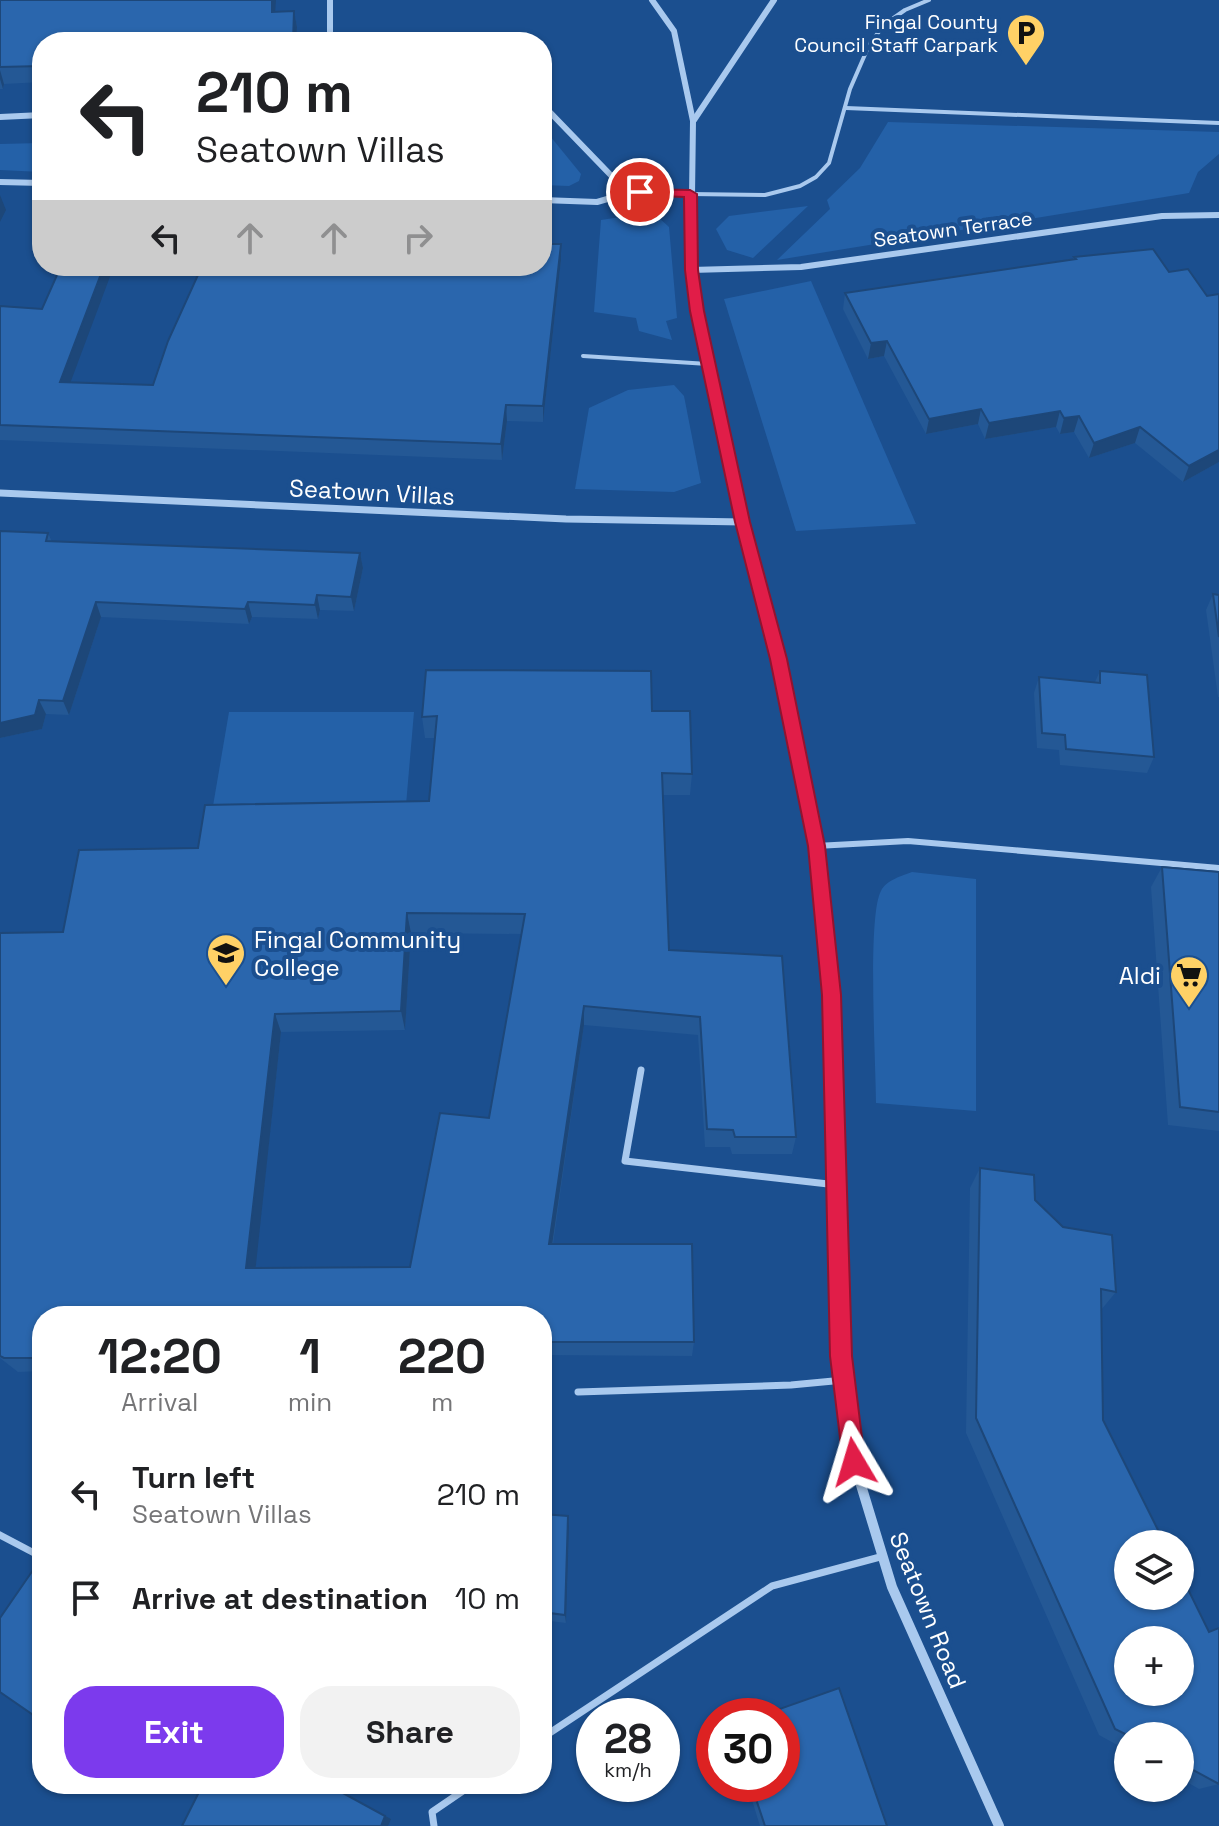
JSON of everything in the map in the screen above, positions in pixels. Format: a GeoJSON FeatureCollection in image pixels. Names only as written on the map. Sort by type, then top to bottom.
{"type":"FeatureCollection","features":[{"type":"Feature","properties":{"kind":"street"},"geometry":{"type":"LineString","coordinates":[[330,0],[330,32]]}},
{"type":"Feature","properties":{"kind":"street","name":"Seatown Road"},"geometry":{"type":"LineString","coordinates":[[652,0],[674,31],[693,121],[691,270],[743,522],[779,659],[816,846],[831,995],[844,1380],[854,1462],[880,1557],[999,1826]]}},
{"type":"Feature","properties":{"kind":"street"},"geometry":{"type":"LineString","coordinates":[[693,121],[774,0]]}},
{"type":"Feature","properties":{"kind":"street"},"geometry":{"type":"LineString","coordinates":[[552,114],[628,193]]}},
{"type":"Feature","properties":{"kind":"street"},"geometry":{"type":"LineString","coordinates":[[0,117],[32,115]]}},
{"type":"Feature","properties":{"kind":"street"},"geometry":{"type":"LineString","coordinates":[[0,182],[32,183]]}},
{"type":"Feature","properties":{"kind":"street"},"geometry":{"type":"LineString","coordinates":[[552,200],[597,202],[628,193],[690,194]]}},
{"type":"Feature","properties":{"kind":"street","name":"Seatown Terrace"},"geometry":{"type":"LineString","coordinates":[[691,270],[801,267],[1162,216],[1219,215]]}},
{"type":"Feature","properties":{"kind":"street","name":"Seatown Villas"},"geometry":{"type":"LineString","coordinates":[[0,493],[566,519],[743,522]]}},
{"type":"Feature","properties":{"kind":"lane"},"geometry":{"type":"LineString","coordinates":[[690,194],[778,193],[809,183],[829,163],[859,63],[878,29],[906,8],[929,0]]}},
{"type":"Feature","properties":{"kind":"lane"},"geometry":{"type":"LineString","coordinates":[[846,108],[1219,123]]}},
{"type":"Feature","properties":{"kind":"lane"},"geometry":{"type":"LineString","coordinates":[[583,356],[708,364]]}},
{"type":"Feature","properties":{"kind":"lane"},"geometry":{"type":"LineString","coordinates":[[816,846],[908,841],[1219,868]]}},
{"type":"Feature","properties":{"kind":"lane"},"geometry":{"type":"LineString","coordinates":[[641,1070],[625,1161],[837,1185]]}},
{"type":"Feature","properties":{"kind":"lane"},"geometry":{"type":"LineString","coordinates":[[578,1392],[791,1385],[844,1380]]}},
{"type":"Feature","properties":{"kind":"lane"},"geometry":{"type":"LineString","coordinates":[[0,1535],[32,1552]]}},
{"type":"Feature","properties":{"kind":"lane"},"geometry":{"type":"LineString","coordinates":[[552,1731],[772,1586],[880,1557]]}},
{"type":"Feature","properties":{"kind":"lane"},"geometry":{"type":"LineString","coordinates":[[434,1826],[432,1812],[458,1794]]}},
{"type":"Feature","properties":{"kind":"shaded area"},"geometry":{"type":"Polygon","coordinates":[[[888,122],[1219,132],[1219,154],[1198,172],[1189,193],[777,260],[830,209],[827,200],[860,168],[888,122]]]}},
{"type":"Feature","properties":{"kind":"shaded area"},"geometry":{"type":"Polygon","coordinates":[[[552,138],[581,174],[579,181],[569,186],[552,185],[552,138]]]}},
{"type":"Feature","properties":{"kind":"shaded area"},"geometry":{"type":"Polygon","coordinates":[[[32,143],[32,172],[0,170],[0,144],[32,143]]]}},
{"type":"Feature","properties":{"kind":"shaded area"},"geometry":{"type":"Polygon","coordinates":[[[808,206],[753,258],[727,250],[716,229],[729,216],[808,206]]]}},
{"type":"Feature","properties":{"kind":"shaded area"},"geometry":{"type":"Polygon","coordinates":[[[647,213],[658,217],[669,227],[677,318],[666,321],[672,340],[639,331],[636,318],[594,312],[601,220],[647,213]]]}},
{"type":"Feature","properties":{"kind":"shaded area"},"geometry":{"type":"Polygon","coordinates":[[[811,281],[916,524],[796,531],[724,299],[811,281]]]}},
{"type":"Feature","properties":{"kind":"shaded area"},"geometry":{"type":"Polygon","coordinates":[[[674,385],[684,396],[701,483],[674,492],[575,489],[589,408],[628,390],[674,385]]]}},
{"type":"Feature","properties":{"kind":"shaded area"},"geometry":{"type":"Polygon","coordinates":[[[229,712],[414,712],[406,805],[213,806],[229,712]]]}},
{"type":"Feature","properties":{"kind":"shaded area"},"geometry":{"type":"Polygon","coordinates":[[[912,872],[976,879],[976,1111],[876,1103],[873,959],[877,906],[881,891],[887,884],[912,872]]]}},
{"type":"Feature","properties":{"kind":"building"},"geometry":{"type":"Polygon","coordinates":[[[0,0],[272,0],[272,12],[294,11],[293,32],[32,32],[32,66],[0,67],[0,0]]]}},
{"type":"Feature","properties":{"kind":"building"},"geometry":{"type":"Polygon","coordinates":[[[552,244],[561,244],[543,406],[506,405],[501,444],[0,425],[0,306],[42,309],[57,276],[100,276],[60,382],[153,385],[168,341],[197,276],[552,276],[552,244]]]}},
{"type":"Feature","properties":{"kind":"building"},"geometry":{"type":"Polygon","coordinates":[[[1153,249],[1169,272],[1188,269],[1207,296],[1219,294],[1219,450],[1189,466],[1140,427],[1094,443],[1079,416],[1064,418],[1060,411],[989,423],[981,409],[929,419],[887,341],[871,343],[845,293],[1076,259],[1074,257],[1153,249]]]}},
{"type":"Feature","properties":{"kind":"building"},"geometry":{"type":"Polygon","coordinates":[[[0,531],[48,533],[46,541],[360,553],[351,597],[317,595],[315,605],[248,602],[245,609],[96,602],[63,701],[39,700],[35,715],[0,723],[0,531]]]}},
{"type":"Feature","properties":{"kind":"building"},"geometry":{"type":"Polygon","coordinates":[[[1213,594],[1219,595],[1219,637],[1213,594]]]}},
{"type":"Feature","properties":{"kind":"building"},"geometry":{"type":"Polygon","coordinates":[[[426,670],[651,671],[652,711],[690,711],[692,774],[662,773],[669,950],[782,956],[796,1137],[735,1137],[733,1130],[707,1129],[700,1017],[584,1006],[549,1244],[692,1244],[694,1342],[552,1342],[552,1306],[32,1306],[32,1358],[0,1356],[0,933],[63,932],[79,850],[198,848],[205,805],[429,801],[437,716],[422,717],[426,670]],[[407,913],[401,1011],[275,1014],[246,1268],[410,1267],[440,1113],[489,1118],[525,914],[407,913]]]}},
{"type":"Feature","properties":{"kind":"building"},"geometry":{"type":"Polygon","coordinates":[[[1100,671],[1147,675],[1154,757],[1066,749],[1065,735],[1042,733],[1039,677],[1100,683],[1100,671]]]}},
{"type":"Feature","properties":{"kind":"building","name":"Aldi"},"geometry":{"type":"Polygon","coordinates":[[[1162,867],[1219,872],[1219,1112],[1180,1107],[1162,867]]]}},
{"type":"Feature","properties":{"kind":"building"},"geometry":{"type":"Polygon","coordinates":[[[980,1168],[1034,1175],[1035,1200],[1063,1227],[1112,1235],[1116,1292],[1101,1289],[1103,1420],[1158,1530],[1114,1530],[1114,1610],[1194,1610],[1194,1601],[1209,1632],[1219,1628],[1219,1784],[1194,1771],[1194,1722],[1114,1722],[1114,1727],[976,1418],[980,1168]]]}},
{"type":"Feature","properties":{"kind":"building"},"geometry":{"type":"Polygon","coordinates":[[[552,1515],[568,1516],[565,1615],[552,1613],[552,1515]]]}},
{"type":"Feature","properties":{"kind":"building"},"geometry":{"type":"Polygon","coordinates":[[[32,1572],[32,1714],[0,1692],[0,1618],[32,1572]]]}},
{"type":"Feature","properties":{"kind":"building"},"geometry":{"type":"Polygon","coordinates":[[[839,1688],[887,1826],[765,1826],[757,1802],[800,1802],[800,1702],[839,1688]]]}},
{"type":"Feature","properties":{"kind":"building"},"geometry":{"type":"Polygon","coordinates":[[[198,1794],[345,1794],[385,1816],[381,1826],[182,1826],[198,1794]]]}},
{"type":"Feature","properties":{"kind":"place","name":"Fingal County Council Staff Carpark"},"geometry":{"type":"Point","coordinates":[1026,67]}},
{"type":"Feature","properties":{"kind":"place","name":"Fingal Community College"},"geometry":{"type":"Point","coordinates":[226,987]}},
{"type":"Feature","properties":{"kind":"place","name":"Aldi"},"geometry":{"type":"Point","coordinates":[1189,1009]}},
{"type":"Feature","properties":{"kind":"route"},"geometry":{"type":"LineString","coordinates":[[640,192],[690,194],[691,270],[697,311],[743,522],[779,659],[816,846],[831,995],[841,1356],[854,1462]]}}]}
